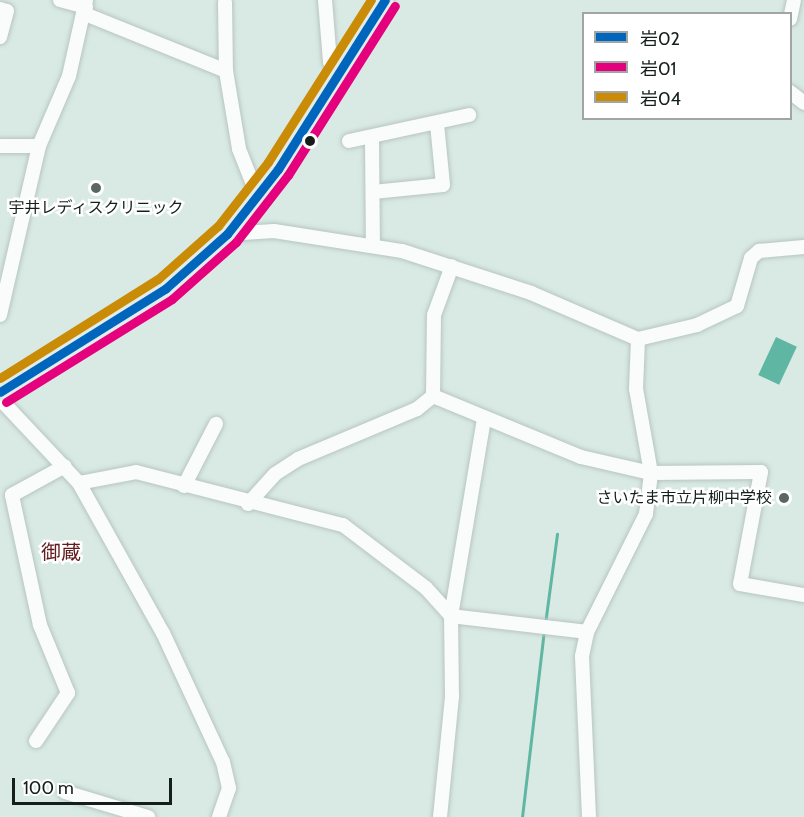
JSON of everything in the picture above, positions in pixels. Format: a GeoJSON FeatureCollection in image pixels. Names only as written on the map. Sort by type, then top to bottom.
{"type":"FeatureCollection","features":[{"type":"Feature","properties":{"kind":"main road"},"geometry":{"type":"LineString","coordinates":[[0,392],[165,289],[227,234],[258,197],[341,70],[379,2]]}},
{"type":"Feature","properties":{"kind":"street"},"geometry":{"type":"LineString","coordinates":[[60,0],[85,7],[226,71]]}},
{"type":"Feature","properties":{"kind":"street"},"geometry":{"type":"LineString","coordinates":[[325,0],[330,62],[341,70]]}},
{"type":"Feature","properties":{"kind":"street"},"geometry":{"type":"LineString","coordinates":[[227,1],[226,71],[239,149],[258,197]]}},
{"type":"Feature","properties":{"kind":"street"},"geometry":{"type":"LineString","coordinates":[[0,315],[39,146],[69,76],[85,7]]}},
{"type":"Feature","properties":{"kind":"street"},"geometry":{"type":"LineString","coordinates":[[0,9],[7,11],[0,37]]}},
{"type":"Feature","properties":{"kind":"street"},"geometry":{"type":"LineString","coordinates":[[792,94],[804,103]]}},
{"type":"Feature","properties":{"kind":"street"},"geometry":{"type":"LineString","coordinates":[[349,141],[372,139],[469,116]]}},
{"type":"Feature","properties":{"kind":"street"},"geometry":{"type":"LineString","coordinates":[[373,192],[443,185],[437,124]]}},
{"type":"Feature","properties":{"kind":"street"},"geometry":{"type":"LineString","coordinates":[[372,139],[373,245]]}},
{"type":"Feature","properties":{"kind":"street"},"geometry":{"type":"LineString","coordinates":[[0,146],[39,146]]}},
{"type":"Feature","properties":{"kind":"street"},"geometry":{"type":"LineString","coordinates":[[227,234],[274,231],[373,245],[452,266],[638,339],[697,325],[737,306],[752,258],[759,251],[804,247]]}},
{"type":"Feature","properties":{"kind":"street"},"geometry":{"type":"LineString","coordinates":[[248,504],[274,474],[298,459],[417,410],[433,396],[434,315],[452,266]]}},
{"type":"Feature","properties":{"kind":"street"},"geometry":{"type":"LineString","coordinates":[[589,817],[582,656],[587,632],[646,513],[651,473],[636,388],[638,339]]}},
{"type":"Feature","properties":{"kind":"street"},"geometry":{"type":"LineString","coordinates":[[433,396],[581,457],[651,473],[761,472],[740,584],[804,595]]}},
{"type":"Feature","properties":{"kind":"street"},"geometry":{"type":"LineString","coordinates":[[0,399],[79,483],[184,673],[223,762],[230,789],[219,817]]}},
{"type":"Feature","properties":{"kind":"street"},"geometry":{"type":"LineString","coordinates":[[440,817],[452,696],[451,616],[484,418]]}},
{"type":"Feature","properties":{"kind":"street"},"geometry":{"type":"LineString","coordinates":[[184,486],[216,424]]}},
{"type":"Feature","properties":{"kind":"street"},"geometry":{"type":"LineString","coordinates":[[36,741],[68,693],[40,625],[12,495],[65,466]]}},
{"type":"Feature","properties":{"kind":"street"},"geometry":{"type":"LineString","coordinates":[[79,483],[136,472],[248,504],[344,525],[426,588],[451,616],[587,632]]}},
{"type":"Feature","properties":{"kind":"street"},"geometry":{"type":"LineString","coordinates":[[65,792],[148,817]]}},
{"type":"Feature","properties":{"kind":"shaded area"},"geometry":{"type":"Polygon","coordinates":[[[776,337],[797,347],[779,385],[758,375],[776,337]]]}},
{"type":"Feature","properties":{"kind":"waterway"},"geometry":{"type":"LineString","coordinates":[[545,624],[557,534]]}},
{"type":"Feature","properties":{"kind":"waterway"},"geometry":{"type":"LineString","coordinates":[[522,817],[544,631]]}},
{"type":"Feature","properties":{"kind":"transit line","name":"岩04"},"geometry":{"type":"LineString","coordinates":[[0,378],[158,279],[218,226],[268,162],[371,0]]}},
{"type":"Feature","properties":{"kind":"transit line","name":"岩02"},"geometry":{"type":"LineString","coordinates":[[0,392],[165,289],[227,234],[278,169],[385,0]]}},
{"type":"Feature","properties":{"kind":"transit line","name":"岩01"},"geometry":{"type":"LineString","coordinates":[[6,402],[172,299],[236,242],[288,175],[395,6]]}},
{"type":"Feature","properties":{"kind":"place","name":"宇井レディスクリニック"},"geometry":{"type":"Point","coordinates":[96,188]}},
{"type":"Feature","properties":{"kind":"place","name":"さいたま市立片柳中学校"},"geometry":{"type":"Point","coordinates":[784,498]}},
{"type":"Feature","properties":{"kind":"district","name":"御蔵"},"geometry":{"type":"Point","coordinates":[61,552]}}]}
